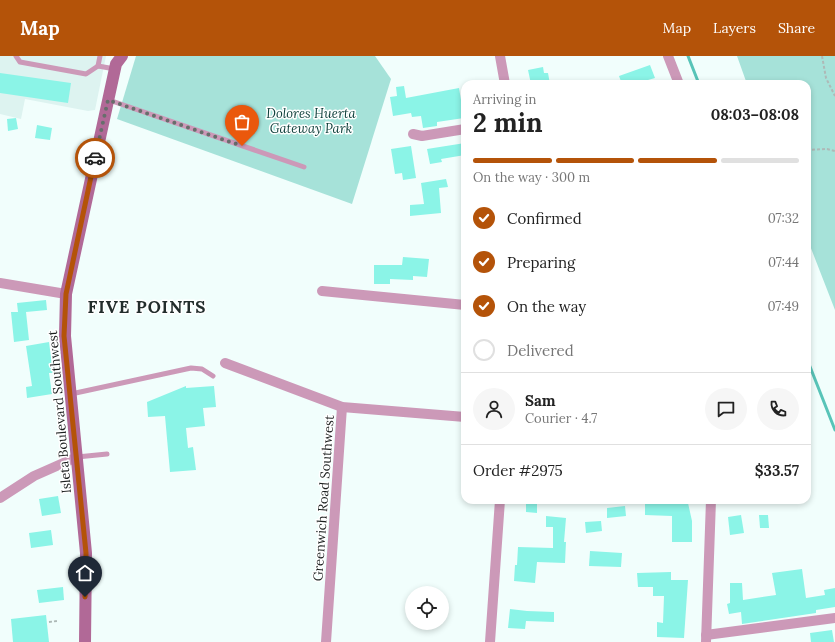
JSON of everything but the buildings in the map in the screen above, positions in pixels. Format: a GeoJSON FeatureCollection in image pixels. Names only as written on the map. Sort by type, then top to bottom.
{"type":"FeatureCollection","features":[{"type":"Feature","properties":{"kind":"main road","name":"Isleta Boulevard Southwest"},"geometry":{"type":"LineString","coordinates":[[85,642],[86,553],[64,336],[66,294],[116,61]]}},
{"type":"Feature","properties":{"kind":"street"},"geometry":{"type":"LineString","coordinates":[[500,56],[504,80]]}},
{"type":"Feature","properties":{"kind":"street"},"geometry":{"type":"LineString","coordinates":[[668,56],[677,80]]}},
{"type":"Feature","properties":{"kind":"street"},"geometry":{"type":"LineString","coordinates":[[413,134],[422,136],[461,130]]}},
{"type":"Feature","properties":{"kind":"street"},"geometry":{"type":"LineString","coordinates":[[0,284],[66,294]]}},
{"type":"Feature","properties":{"kind":"street"},"geometry":{"type":"LineString","coordinates":[[322,290],[461,305]]}},
{"type":"Feature","properties":{"kind":"street"},"geometry":{"type":"LineString","coordinates":[[225,363],[342,407]]}},
{"type":"Feature","properties":{"kind":"street","name":"Greenwich Road Southwest"},"geometry":{"type":"LineString","coordinates":[[326,642],[342,407],[461,417]]}},
{"type":"Feature","properties":{"kind":"street"},"geometry":{"type":"LineString","coordinates":[[0,498],[34,476],[77,457]]}},
{"type":"Feature","properties":{"kind":"street"},"geometry":{"type":"LineString","coordinates":[[490,642],[500,504]]}},
{"type":"Feature","properties":{"kind":"street"},"geometry":{"type":"LineString","coordinates":[[711,504],[706,638],[835,618]]}},
{"type":"Feature","properties":{"kind":"lane"},"geometry":{"type":"LineString","coordinates":[[16,56],[20,62],[86,74],[98,66],[116,61]]}},
{"type":"Feature","properties":{"kind":"lane"},"geometry":{"type":"LineString","coordinates":[[98,66],[100,56]]}},
{"type":"Feature","properties":{"kind":"lane"},"geometry":{"type":"LineString","coordinates":[[108,100],[304,167]]}},
{"type":"Feature","properties":{"kind":"lane"},"geometry":{"type":"LineString","coordinates":[[70,394],[191,368],[202,369],[213,376]]}},
{"type":"Feature","properties":{"kind":"lane"},"geometry":{"type":"LineString","coordinates":[[77,457],[107,454]]}},
{"type":"Feature","properties":{"kind":"path"},"geometry":{"type":"LineString","coordinates":[[822,56],[826,78],[835,96]]}},
{"type":"Feature","properties":{"kind":"path"},"geometry":{"type":"LineString","coordinates":[[811,150],[835,151]]}},
{"type":"Feature","properties":{"kind":"path"},"geometry":{"type":"LineString","coordinates":[[49,622],[57,621]]}},
{"type":"Feature","properties":{"kind":"shaded area"},"geometry":{"type":"Polygon","coordinates":[[[0,56],[106,56],[95,110],[88,111],[25,99],[21,119],[0,114],[0,56]]]}},
{"type":"Feature","properties":{"kind":"green space","name":"Dolores Huerta Gateway Park"},"geometry":{"type":"Polygon","coordinates":[[[136,56],[375,56],[391,79],[352,204],[117,119],[136,56]]]}},
{"type":"Feature","properties":{"kind":"green space"},"geometry":{"type":"Polygon","coordinates":[[[737,56],[835,56],[835,310],[811,248],[811,80],[746,80],[737,56]]]}},
{"type":"Feature","properties":{"kind":"waterway"},"geometry":{"type":"LineString","coordinates":[[688,56],[697,80]]}},
{"type":"Feature","properties":{"kind":"waterway"},"geometry":{"type":"LineString","coordinates":[[811,369],[835,430]]}},
{"type":"Feature","properties":{"kind":"way so far"},"geometry":{"type":"LineString","coordinates":[[95,158],[108,100],[242,146]]}},
{"type":"Feature","properties":{"kind":"district","name":"FIVE POINTS"},"geometry":{"type":"Point","coordinates":[147,307]}},
{"type":"Feature","properties":{"kind":"route"},"geometry":{"type":"LineString","coordinates":[[85,597],[86,553],[64,336],[66,294],[95,158]]}}]}
